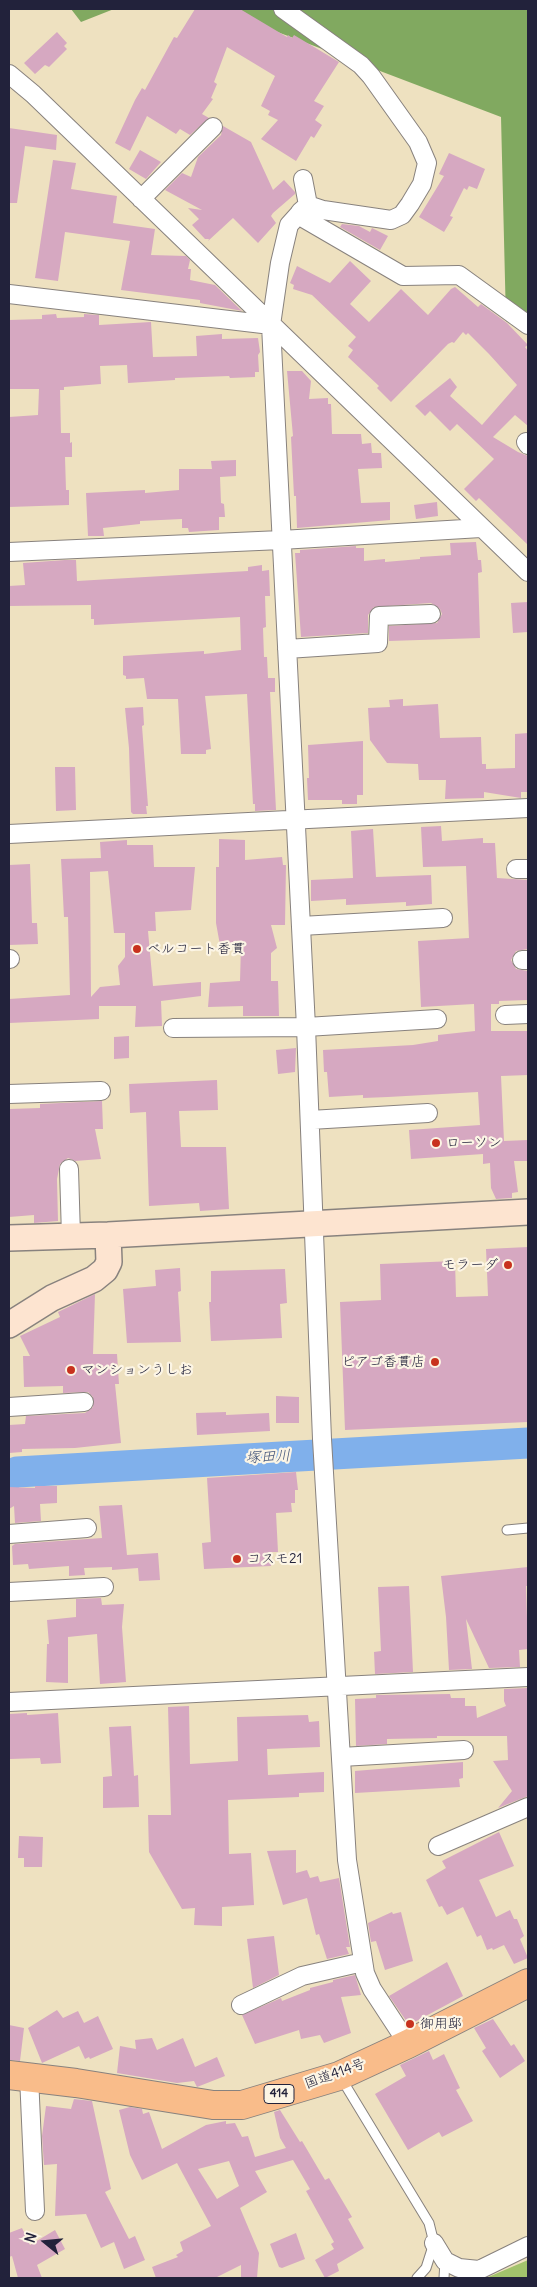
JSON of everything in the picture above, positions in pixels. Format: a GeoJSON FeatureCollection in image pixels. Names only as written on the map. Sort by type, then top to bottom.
{"type":"FeatureCollection","features":[{"type":"Feature","properties":{"kind":"highway","name":"国道414号"},"geometry":{"type":"LineString","coordinates":[[19,2075],[213,2105],[242,2105],[339,2076],[408,2044],[528,1983]]}},
{"type":"Feature","properties":{"kind":"street"},"geometry":{"type":"LineString","coordinates":[[283,9],[361,65],[418,142],[427,163],[422,184],[410,204],[402,215],[391,220],[323,210],[303,210]]}},
{"type":"Feature","properties":{"kind":"street"},"geometry":{"type":"LineString","coordinates":[[11,82],[141,199],[528,572]]}},
{"type":"Feature","properties":{"kind":"street"},"geometry":{"type":"LineString","coordinates":[[141,199],[213,127]]}},
{"type":"Feature","properties":{"kind":"street"},"geometry":{"type":"LineString","coordinates":[[303,179],[303,210],[289,225],[280,263],[271,326],[306,1027],[322,1440],[347,1860],[365,1973],[372,1989],[408,2044]]}},
{"type":"Feature","properties":{"kind":"street"},"geometry":{"type":"LineString","coordinates":[[303,210],[403,276],[458,275],[528,325]]}},
{"type":"Feature","properties":{"kind":"street"},"geometry":{"type":"LineString","coordinates":[[9,294],[271,326]]}},
{"type":"Feature","properties":{"kind":"street"},"geometry":{"type":"LineString","coordinates":[[9,552],[281,540],[482,528]]}},
{"type":"Feature","properties":{"kind":"street"},"geometry":{"type":"LineString","coordinates":[[287,649],[378,644],[379,616],[431,614]]}},
{"type":"Feature","properties":{"kind":"street"},"geometry":{"type":"LineString","coordinates":[[9,834],[276,822],[296,818],[528,808]]}},
{"type":"Feature","properties":{"kind":"street"},"geometry":{"type":"LineString","coordinates":[[301,926],[443,918]]}},
{"type":"Feature","properties":{"kind":"street"},"geometry":{"type":"LineString","coordinates":[[505,1015],[528,1014]]}},
{"type":"Feature","properties":{"kind":"street"},"geometry":{"type":"LineString","coordinates":[[173,1028],[306,1027],[437,1019]]}},
{"type":"Feature","properties":{"kind":"street"},"geometry":{"type":"LineString","coordinates":[[9,1094],[101,1091]]}},
{"type":"Feature","properties":{"kind":"street"},"geometry":{"type":"LineString","coordinates":[[310,1120],[428,1113]]}},
{"type":"Feature","properties":{"kind":"street"},"geometry":{"type":"LineString","coordinates":[[69,1169],[72,1236]]}},
{"type":"Feature","properties":{"kind":"street"},"geometry":{"type":"LineString","coordinates":[[9,1238],[108,1235],[314,1222],[528,1212]]}},
{"type":"Feature","properties":{"kind":"street"},"geometry":{"type":"LineString","coordinates":[[9,1325],[52,1298],[94,1279],[105,1270],[109,1262],[108,1235]]}},
{"type":"Feature","properties":{"kind":"street"},"geometry":{"type":"LineString","coordinates":[[9,1408],[84,1402]]}},
{"type":"Feature","properties":{"kind":"street"},"geometry":{"type":"LineString","coordinates":[[9,1534],[87,1528]]}},
{"type":"Feature","properties":{"kind":"street"},"geometry":{"type":"LineString","coordinates":[[9,1592],[104,1587]]}},
{"type":"Feature","properties":{"kind":"street"},"geometry":{"type":"LineString","coordinates":[[9,1702],[528,1677]]}},
{"type":"Feature","properties":{"kind":"street"},"geometry":{"type":"LineString","coordinates":[[341,1757],[464,1750]]}},
{"type":"Feature","properties":{"kind":"street"},"geometry":{"type":"LineString","coordinates":[[438,1846],[528,1807]]}},
{"type":"Feature","properties":{"kind":"street"},"geometry":{"type":"LineString","coordinates":[[241,2005],[302,1976],[364,1962]]}},
{"type":"Feature","properties":{"kind":"street"},"geometry":{"type":"LineString","coordinates":[[19,2075],[34,2211]]}},
{"type":"Feature","properties":{"kind":"street"},"geometry":{"type":"LineString","coordinates":[[434,2242],[444,2270],[459,2268],[479,2270],[528,2246]]}},
{"type":"Feature","properties":{"kind":"lane"},"geometry":{"type":"LineString","coordinates":[[507,1530],[528,1528]]}},
{"type":"Feature","properties":{"kind":"lane"},"geometry":{"type":"LineString","coordinates":[[339,2076],[429,2223],[434,2242],[426,2268],[417,2278]]}},
{"type":"Feature","properties":{"kind":"green space"},"geometry":{"type":"Polygon","coordinates":[[[71,9],[114,9],[81,22],[71,9]]]}},
{"type":"Feature","properties":{"kind":"green space"},"geometry":{"type":"Polygon","coordinates":[[[217,9],[528,9],[528,333],[506,321],[501,117],[217,9]]]}},
{"type":"Feature","properties":{"kind":"green space"},"geometry":{"type":"Polygon","coordinates":[[[528,2260],[528,2278],[486,2278],[528,2260]]]}},
{"type":"Feature","properties":{"kind":"building"},"geometry":{"type":"Polygon","coordinates":[[[195,9],[240,9],[287,37],[288,35],[292,38],[294,35],[339,62],[314,101],[324,106],[315,120],[322,125],[314,138],[311,136],[296,161],[261,139],[278,120],[268,115],[270,111],[261,106],[275,76],[227,47],[214,82],[217,84],[211,98],[213,99],[202,114],[209,118],[190,135],[180,129],[176,134],[147,116],[130,151],[115,143],[142,88],[145,90],[174,37],[177,38],[195,9]]]}},
{"type":"Feature","properties":{"kind":"building"},"geometry":{"type":"Polygon","coordinates":[[[57,32],[67,43],[64,46],[67,49],[49,67],[45,65],[35,74],[24,63],[57,32]]]}},
{"type":"Feature","properties":{"kind":"building"},"geometry":{"type":"Polygon","coordinates":[[[223,126],[251,142],[273,190],[284,180],[295,192],[273,213],[271,216],[276,223],[258,243],[233,218],[208,241],[209,239],[205,239],[192,225],[199,219],[188,208],[202,210],[165,190],[182,173],[191,177],[198,157],[221,135],[223,126]]]}},
{"type":"Feature","properties":{"kind":"building"},"geometry":{"type":"Polygon","coordinates":[[[9,128],[57,135],[56,150],[25,146],[17,203],[9,203],[9,128]]]}},
{"type":"Feature","properties":{"kind":"building"},"geometry":{"type":"Polygon","coordinates":[[[140,150],[161,162],[146,179],[129,169],[140,150]]]}},
{"type":"Feature","properties":{"kind":"building"},"geometry":{"type":"Polygon","coordinates":[[[449,153],[485,169],[477,189],[469,186],[467,190],[464,188],[450,216],[453,217],[444,232],[419,217],[444,176],[439,174],[449,153]]]}},
{"type":"Feature","properties":{"kind":"building"},"geometry":{"type":"Polygon","coordinates":[[[53,160],[76,163],[71,189],[117,196],[113,223],[155,229],[151,255],[186,256],[190,260],[188,269],[191,269],[190,280],[215,285],[242,311],[200,303],[200,300],[121,290],[130,241],[65,232],[58,281],[35,278],[53,160]]]}},
{"type":"Feature","properties":{"kind":"building"},"geometry":{"type":"Polygon","coordinates":[[[342,224],[359,226],[370,232],[372,228],[388,236],[380,250],[340,227],[342,224]]]}},
{"type":"Feature","properties":{"kind":"building"},"geometry":{"type":"Polygon","coordinates":[[[350,261],[371,281],[350,304],[369,322],[401,289],[428,315],[455,287],[478,307],[481,304],[507,323],[528,345],[525,347],[528,351],[528,426],[515,415],[493,437],[528,456],[528,545],[479,498],[476,501],[464,489],[494,459],[457,424],[450,431],[430,411],[425,416],[415,406],[450,378],[457,387],[450,396],[482,425],[517,385],[468,333],[466,335],[463,332],[454,343],[448,344],[391,402],[377,388],[379,386],[348,357],[353,350],[348,346],[356,337],[312,295],[293,289],[294,285],[290,283],[297,266],[330,283],[350,261]]]}},
{"type":"Feature","properties":{"kind":"building"},"geometry":{"type":"Polygon","coordinates":[[[56,314],[57,318],[84,317],[84,314],[99,315],[99,325],[151,322],[153,357],[197,356],[196,336],[222,334],[222,339],[258,338],[260,352],[258,355],[259,372],[255,372],[255,377],[175,378],[175,380],[128,383],[127,365],[100,366],[101,384],[64,387],[64,390],[60,390],[61,433],[70,433],[70,443],[72,442],[72,457],[65,457],[66,490],[69,490],[69,505],[9,507],[9,417],[38,415],[39,389],[9,389],[9,320],[42,319],[42,315],[56,314]]]}},
{"type":"Feature","properties":{"kind":"building"},"geometry":{"type":"Polygon","coordinates":[[[287,371],[302,371],[311,381],[309,399],[328,398],[328,404],[331,404],[332,434],[361,434],[362,444],[371,443],[372,453],[381,453],[382,468],[358,469],[361,503],[390,502],[390,520],[297,528],[291,437],[293,436],[287,371]]]}},
{"type":"Feature","properties":{"kind":"building"},"geometry":{"type":"Polygon","coordinates":[[[236,460],[236,476],[220,477],[221,503],[224,504],[225,517],[219,517],[219,530],[189,532],[188,528],[182,528],[182,519],[140,521],[140,524],[103,528],[104,536],[88,536],[86,493],[145,490],[145,493],[179,490],[179,469],[212,469],[211,461],[236,460]]]}},
{"type":"Feature","properties":{"kind":"building"},"geometry":{"type":"Polygon","coordinates":[[[437,502],[438,516],[416,519],[414,505],[437,502]]]}},
{"type":"Feature","properties":{"kind":"building"},"geometry":{"type":"Polygon","coordinates":[[[476,542],[478,560],[481,560],[482,572],[478,573],[480,638],[389,641],[389,626],[437,623],[442,614],[440,609],[431,603],[374,607],[368,615],[368,633],[301,637],[295,553],[300,553],[300,550],[356,546],[356,548],[364,548],[364,561],[385,559],[385,562],[451,555],[450,543],[476,542]]]}},
{"type":"Feature","properties":{"kind":"building"},"geometry":{"type":"Polygon","coordinates":[[[76,560],[77,581],[248,571],[248,567],[262,565],[262,571],[269,570],[270,596],[265,596],[266,627],[263,628],[264,657],[267,657],[268,678],[275,678],[275,692],[270,692],[276,810],[255,811],[255,804],[253,804],[247,694],[205,696],[211,749],[206,750],[206,754],[181,754],[178,699],[147,699],[144,678],[126,679],[126,676],[123,675],[123,656],[204,651],[204,654],[241,650],[240,617],[94,625],[94,619],[91,619],[91,605],[9,606],[9,586],[25,585],[23,563],[76,560]]]}},
{"type":"Feature","properties":{"kind":"building"},"geometry":{"type":"Polygon","coordinates":[[[528,602],[528,632],[513,633],[511,603],[528,602]]]}},
{"type":"Feature","properties":{"kind":"building"},"geometry":{"type":"Polygon","coordinates":[[[403,699],[403,706],[438,704],[440,738],[481,737],[482,764],[486,764],[486,769],[515,768],[515,734],[528,733],[528,792],[521,792],[521,798],[484,792],[484,798],[445,799],[446,780],[419,780],[418,764],[387,763],[370,740],[368,708],[390,707],[389,700],[403,699]]]}},
{"type":"Feature","properties":{"kind":"building"},"geometry":{"type":"Polygon","coordinates":[[[143,707],[144,725],[142,726],[148,806],[146,806],[147,814],[133,814],[131,812],[129,748],[125,708],[143,707]]]}},
{"type":"Feature","properties":{"kind":"building"},"geometry":{"type":"Polygon","coordinates":[[[363,741],[363,795],[357,795],[357,804],[342,804],[342,800],[308,800],[308,745],[363,741]]]}},
{"type":"Feature","properties":{"kind":"building"},"geometry":{"type":"Polygon","coordinates":[[[55,767],[75,767],[76,810],[56,811],[55,767]]]}},
{"type":"Feature","properties":{"kind":"building"},"geometry":{"type":"Polygon","coordinates":[[[441,826],[442,841],[483,838],[483,843],[495,843],[497,878],[528,880],[528,949],[516,951],[511,960],[516,969],[528,971],[528,1000],[499,1001],[499,1004],[491,1004],[491,1031],[528,1031],[528,1075],[501,1076],[504,1141],[528,1140],[528,1161],[514,1161],[518,1192],[512,1193],[512,1198],[496,1199],[491,1188],[490,1163],[483,1164],[483,1154],[411,1159],[409,1130],[480,1125],[478,1092],[363,1098],[363,1095],[329,1097],[327,1072],[324,1072],[323,1050],[413,1045],[438,1041],[438,1035],[475,1031],[474,1004],[421,1007],[418,941],[469,938],[466,866],[423,867],[421,827],[441,826]]]}},
{"type":"Feature","properties":{"kind":"building"},"geometry":{"type":"Polygon","coordinates":[[[373,829],[376,877],[431,875],[432,904],[406,906],[406,902],[346,905],[346,899],[311,901],[311,880],[353,878],[351,831],[373,829]]]}},
{"type":"Feature","properties":{"kind":"building"},"geometry":{"type":"Polygon","coordinates":[[[219,839],[245,840],[245,860],[282,857],[283,865],[286,865],[285,925],[271,925],[277,948],[271,953],[271,981],[278,981],[279,1016],[243,1016],[243,1006],[208,1007],[210,983],[240,981],[241,946],[220,945],[216,923],[216,867],[219,867],[219,839]]]}},
{"type":"Feature","properties":{"kind":"building"},"geometry":{"type":"Polygon","coordinates":[[[127,840],[127,845],[153,845],[154,867],[195,867],[191,910],[155,912],[156,931],[148,931],[153,986],[201,982],[201,996],[161,1001],[162,1026],[135,1027],[136,1006],[99,1006],[99,1019],[9,1023],[9,999],[70,995],[68,917],[64,917],[61,859],[101,858],[100,842],[127,840]],[[108,871],[90,872],[91,997],[100,987],[120,985],[118,966],[125,957],[125,933],[114,933],[108,871]]]}},
{"type":"Feature","properties":{"kind":"building"},"geometry":{"type":"Polygon","coordinates":[[[30,864],[32,923],[37,923],[38,944],[9,945],[9,865],[30,864]]]}},
{"type":"Feature","properties":{"kind":"building"},"geometry":{"type":"Polygon","coordinates":[[[129,1036],[129,1058],[114,1059],[114,1037],[129,1036]]]}},
{"type":"Feature","properties":{"kind":"building"},"geometry":{"type":"Polygon","coordinates":[[[296,1048],[295,1072],[278,1074],[276,1050],[296,1048]]]}},
{"type":"Feature","properties":{"kind":"building"},"geometry":{"type":"Polygon","coordinates":[[[217,1080],[218,1110],[179,1111],[181,1147],[226,1147],[229,1209],[200,1211],[199,1203],[149,1206],[146,1112],[130,1113],[129,1084],[217,1080]]]}},
{"type":"Feature","properties":{"kind":"building"},"geometry":{"type":"Polygon","coordinates":[[[102,1101],[103,1129],[95,1129],[101,1159],[75,1161],[68,1158],[60,1164],[57,1179],[58,1221],[34,1223],[34,1215],[9,1217],[9,1109],[40,1108],[40,1104],[102,1101]]]}},
{"type":"Feature","properties":{"kind":"building","name":"ピアゴ香貫店"},"geometry":{"type":"Polygon","coordinates":[[[528,1247],[528,1422],[345,1430],[340,1302],[381,1300],[380,1264],[455,1261],[456,1297],[488,1296],[486,1249],[528,1247]]]}},
{"type":"Feature","properties":{"kind":"building"},"geometry":{"type":"Polygon","coordinates":[[[180,1268],[181,1291],[178,1292],[181,1342],[127,1343],[123,1289],[156,1286],[155,1270],[180,1268]]]}},
{"type":"Feature","properties":{"kind":"building"},"geometry":{"type":"Polygon","coordinates":[[[285,1269],[287,1303],[280,1304],[282,1338],[211,1341],[209,1302],[211,1302],[211,1271],[285,1269]]]}},
{"type":"Feature","properties":{"kind":"building"},"geometry":{"type":"Polygon","coordinates":[[[95,1294],[93,1354],[117,1354],[119,1384],[115,1384],[121,1443],[75,1448],[22,1449],[22,1452],[9,1453],[9,1425],[25,1424],[26,1416],[85,1413],[93,1407],[93,1397],[88,1392],[63,1393],[63,1386],[24,1387],[23,1356],[30,1356],[20,1336],[60,1317],[58,1312],[95,1294]]]}},
{"type":"Feature","properties":{"kind":"building"},"geometry":{"type":"Polygon","coordinates":[[[276,1396],[299,1397],[299,1423],[276,1423],[276,1396]]]}},
{"type":"Feature","properties":{"kind":"building"},"geometry":{"type":"Polygon","coordinates":[[[226,1412],[226,1415],[269,1413],[270,1431],[197,1435],[196,1413],[226,1412]]]}},
{"type":"Feature","properties":{"kind":"building"},"geometry":{"type":"Polygon","coordinates":[[[296,1472],[298,1490],[295,1490],[295,1503],[291,1503],[292,1512],[276,1513],[278,1552],[271,1552],[271,1566],[204,1569],[202,1543],[211,1542],[207,1478],[296,1472]]]}},
{"type":"Feature","properties":{"kind":"building"},"geometry":{"type":"Polygon","coordinates":[[[35,1486],[57,1486],[57,1503],[40,1504],[41,1521],[15,1523],[14,1506],[9,1509],[9,1487],[35,1488],[35,1486]]]}},
{"type":"Feature","properties":{"kind":"building"},"geometry":{"type":"Polygon","coordinates":[[[122,1505],[127,1555],[158,1553],[160,1580],[139,1581],[138,1568],[112,1570],[112,1567],[84,1568],[85,1575],[69,1576],[69,1566],[29,1569],[28,1564],[13,1565],[12,1546],[15,1544],[102,1538],[99,1506],[122,1505]]]}},
{"type":"Feature","properties":{"kind":"building"},"geometry":{"type":"Polygon","coordinates":[[[528,1567],[528,1586],[526,1586],[528,1649],[519,1650],[520,1667],[489,1668],[466,1619],[472,1669],[449,1670],[446,1617],[441,1576],[528,1567]]]}},
{"type":"Feature","properties":{"kind":"building"},"geometry":{"type":"Polygon","coordinates":[[[409,1586],[413,1672],[375,1674],[374,1652],[381,1651],[378,1587],[409,1586]]]}},
{"type":"Feature","properties":{"kind":"building"},"geometry":{"type":"Polygon","coordinates":[[[101,1598],[102,1605],[124,1604],[122,1627],[126,1682],[100,1684],[97,1634],[68,1637],[68,1683],[46,1682],[47,1644],[49,1644],[47,1620],[76,1617],[76,1599],[101,1598]]]}},
{"type":"Feature","properties":{"kind":"building"},"geometry":{"type":"Polygon","coordinates":[[[528,1688],[528,1796],[498,1808],[512,1791],[493,1761],[508,1760],[507,1736],[437,1736],[437,1738],[387,1739],[387,1744],[356,1746],[355,1699],[376,1698],[376,1695],[450,1694],[451,1698],[465,1698],[465,1706],[476,1706],[477,1718],[506,1706],[504,1689],[528,1688]]]}},
{"type":"Feature","properties":{"kind":"building"},"geometry":{"type":"Polygon","coordinates":[[[189,1706],[190,1764],[238,1761],[237,1717],[308,1715],[309,1722],[319,1721],[320,1747],[267,1749],[268,1775],[324,1772],[324,1792],[299,1793],[299,1797],[228,1800],[229,1854],[251,1853],[254,1905],[222,1907],[222,1926],[194,1925],[195,1908],[182,1909],[149,1852],[148,1815],[171,1815],[168,1707],[189,1706]]]}},
{"type":"Feature","properties":{"kind":"building"},"geometry":{"type":"Polygon","coordinates":[[[27,1713],[27,1715],[58,1713],[61,1763],[41,1764],[40,1758],[10,1759],[9,1714],[27,1713]]]}},
{"type":"Feature","properties":{"kind":"building"},"geometry":{"type":"Polygon","coordinates":[[[131,1726],[134,1776],[138,1775],[139,1807],[103,1808],[103,1777],[112,1776],[109,1727],[131,1726]]]}},
{"type":"Feature","properties":{"kind":"building"},"geometry":{"type":"Polygon","coordinates":[[[463,1762],[463,1778],[459,1779],[460,1787],[355,1793],[355,1771],[463,1762]]]}},
{"type":"Feature","properties":{"kind":"building"},"geometry":{"type":"Polygon","coordinates":[[[499,1832],[514,1866],[479,1880],[496,1917],[510,1910],[514,1919],[517,1919],[524,1936],[520,1939],[528,1958],[514,1964],[504,1945],[493,1950],[492,1948],[487,1950],[481,1935],[477,1937],[463,1907],[447,1915],[442,1906],[439,1907],[426,1880],[446,1868],[442,1861],[499,1832]]]}},
{"type":"Feature","properties":{"kind":"building"},"geometry":{"type":"Polygon","coordinates":[[[19,1836],[43,1837],[42,1867],[24,1867],[24,1858],[18,1858],[19,1836]]]}},
{"type":"Feature","properties":{"kind":"building"},"geometry":{"type":"Polygon","coordinates":[[[296,1850],[296,1873],[307,1870],[310,1878],[318,1876],[320,1882],[339,1878],[350,1947],[346,1947],[349,1954],[327,1959],[319,1934],[316,1935],[307,1898],[283,1905],[267,1851],[296,1850]]]}},
{"type":"Feature","properties":{"kind":"building"},"geometry":{"type":"Polygon","coordinates":[[[392,1912],[393,1914],[401,1912],[413,1961],[385,1970],[376,1941],[371,1942],[368,1923],[392,1912]]]}},
{"type":"Feature","properties":{"kind":"building"},"geometry":{"type":"Polygon","coordinates":[[[274,1936],[279,1975],[253,1988],[247,1939],[274,1936]]]}},
{"type":"Feature","properties":{"kind":"building"},"geometry":{"type":"Polygon","coordinates":[[[447,1962],[463,1996],[409,2025],[389,1996],[447,1962]]]}},
{"type":"Feature","properties":{"kind":"building"},"geometry":{"type":"Polygon","coordinates":[[[355,1975],[361,1995],[341,1997],[351,2033],[324,2043],[320,2035],[301,2039],[299,2030],[255,2044],[242,2015],[281,1998],[282,2001],[310,1990],[310,1988],[355,1975]]]}},
{"type":"Feature","properties":{"kind":"building"},"geometry":{"type":"Polygon","coordinates":[[[57,2010],[63,2018],[78,2011],[84,2023],[98,2016],[113,2049],[90,2059],[89,2057],[85,2059],[79,2046],[42,2063],[28,2028],[57,2010]]]}},
{"type":"Feature","properties":{"kind":"building"},"geometry":{"type":"Polygon","coordinates":[[[493,2019],[511,2046],[514,2044],[525,2061],[500,2078],[482,2051],[486,2048],[474,2028],[493,2019]]]}},
{"type":"Feature","properties":{"kind":"building"},"geometry":{"type":"Polygon","coordinates":[[[9,2025],[24,2028],[20,2061],[9,2060],[9,2025]]]}},
{"type":"Feature","properties":{"kind":"building"},"geometry":{"type":"Polygon","coordinates":[[[152,2038],[157,2050],[183,2038],[195,2067],[217,2057],[225,2076],[197,2087],[194,2081],[177,2083],[117,2073],[120,2046],[136,2049],[135,2040],[152,2038]]]}},
{"type":"Feature","properties":{"kind":"building"},"geometry":{"type":"Polygon","coordinates":[[[429,2051],[433,2060],[444,2054],[460,2088],[456,2090],[473,2121],[442,2137],[439,2132],[408,2150],[375,2094],[406,2076],[400,2065],[429,2051]]]}},
{"type":"Feature","properties":{"kind":"building"},"geometry":{"type":"Polygon","coordinates":[[[74,2099],[92,2101],[111,2189],[105,2192],[129,2239],[135,2236],[145,2260],[124,2269],[114,2242],[101,2248],[86,2214],[55,2216],[57,2164],[44,2165],[42,2136],[46,2106],[71,2109],[74,2099]]]}},
{"type":"Feature","properties":{"kind":"building"},"geometry":{"type":"Polygon","coordinates":[[[130,2107],[142,2109],[143,2114],[149,2112],[162,2149],[206,2125],[226,2121],[226,2124],[235,2123],[242,2137],[248,2136],[255,2157],[286,2148],[280,2138],[274,2112],[280,2110],[300,2142],[302,2141],[325,2180],[329,2178],[352,2217],[348,2219],[364,2248],[337,2264],[339,2271],[325,2278],[315,2260],[334,2249],[331,2244],[334,2242],[306,2191],[310,2189],[293,2160],[255,2171],[267,2192],[240,2208],[259,2253],[257,2278],[241,2278],[241,2265],[215,2278],[156,2278],[152,2267],[178,2257],[176,2255],[183,2251],[180,2242],[211,2226],[177,2163],[142,2180],[130,2155],[119,2110],[130,2107]],[[229,2161],[198,2169],[217,2199],[239,2186],[229,2161]]]}},
{"type":"Feature","properties":{"kind":"building"},"geometry":{"type":"Polygon","coordinates":[[[22,2228],[30,2245],[55,2230],[65,2249],[37,2265],[42,2278],[18,2278],[12,2256],[9,2257],[9,2233],[22,2228]]]}},
{"type":"Feature","properties":{"kind":"building"},"geometry":{"type":"Polygon","coordinates":[[[296,2233],[305,2259],[282,2268],[279,2267],[270,2244],[296,2233]]]}},
{"type":"Feature","properties":{"kind":"waterway","name":"塚田川"},"geometry":{"type":"LineString","coordinates":[[9,1475],[17,1472],[528,1443]]}},
{"type":"Feature","properties":{"kind":"place","name":"ベルコート香貫"},"geometry":{"type":"Point","coordinates":[137,949]}},
{"type":"Feature","properties":{"kind":"place","name":"ローソン"},"geometry":{"type":"Point","coordinates":[436,1143]}},
{"type":"Feature","properties":{"kind":"place","name":"モラーダ"},"geometry":{"type":"Point","coordinates":[508,1265]}},
{"type":"Feature","properties":{"kind":"place","name":"ピアゴ香貫店"},"geometry":{"type":"Point","coordinates":[435,1362]}},
{"type":"Feature","properties":{"kind":"place","name":"マンションうしお"},"geometry":{"type":"Point","coordinates":[71,1370]}},
{"type":"Feature","properties":{"kind":"place","name":"コスモ21"},"geometry":{"type":"Point","coordinates":[237,1559]}},
{"type":"Feature","properties":{"kind":"place","name":"御用邸"},"geometry":{"type":"Point","coordinates":[410,2024]}}]}
